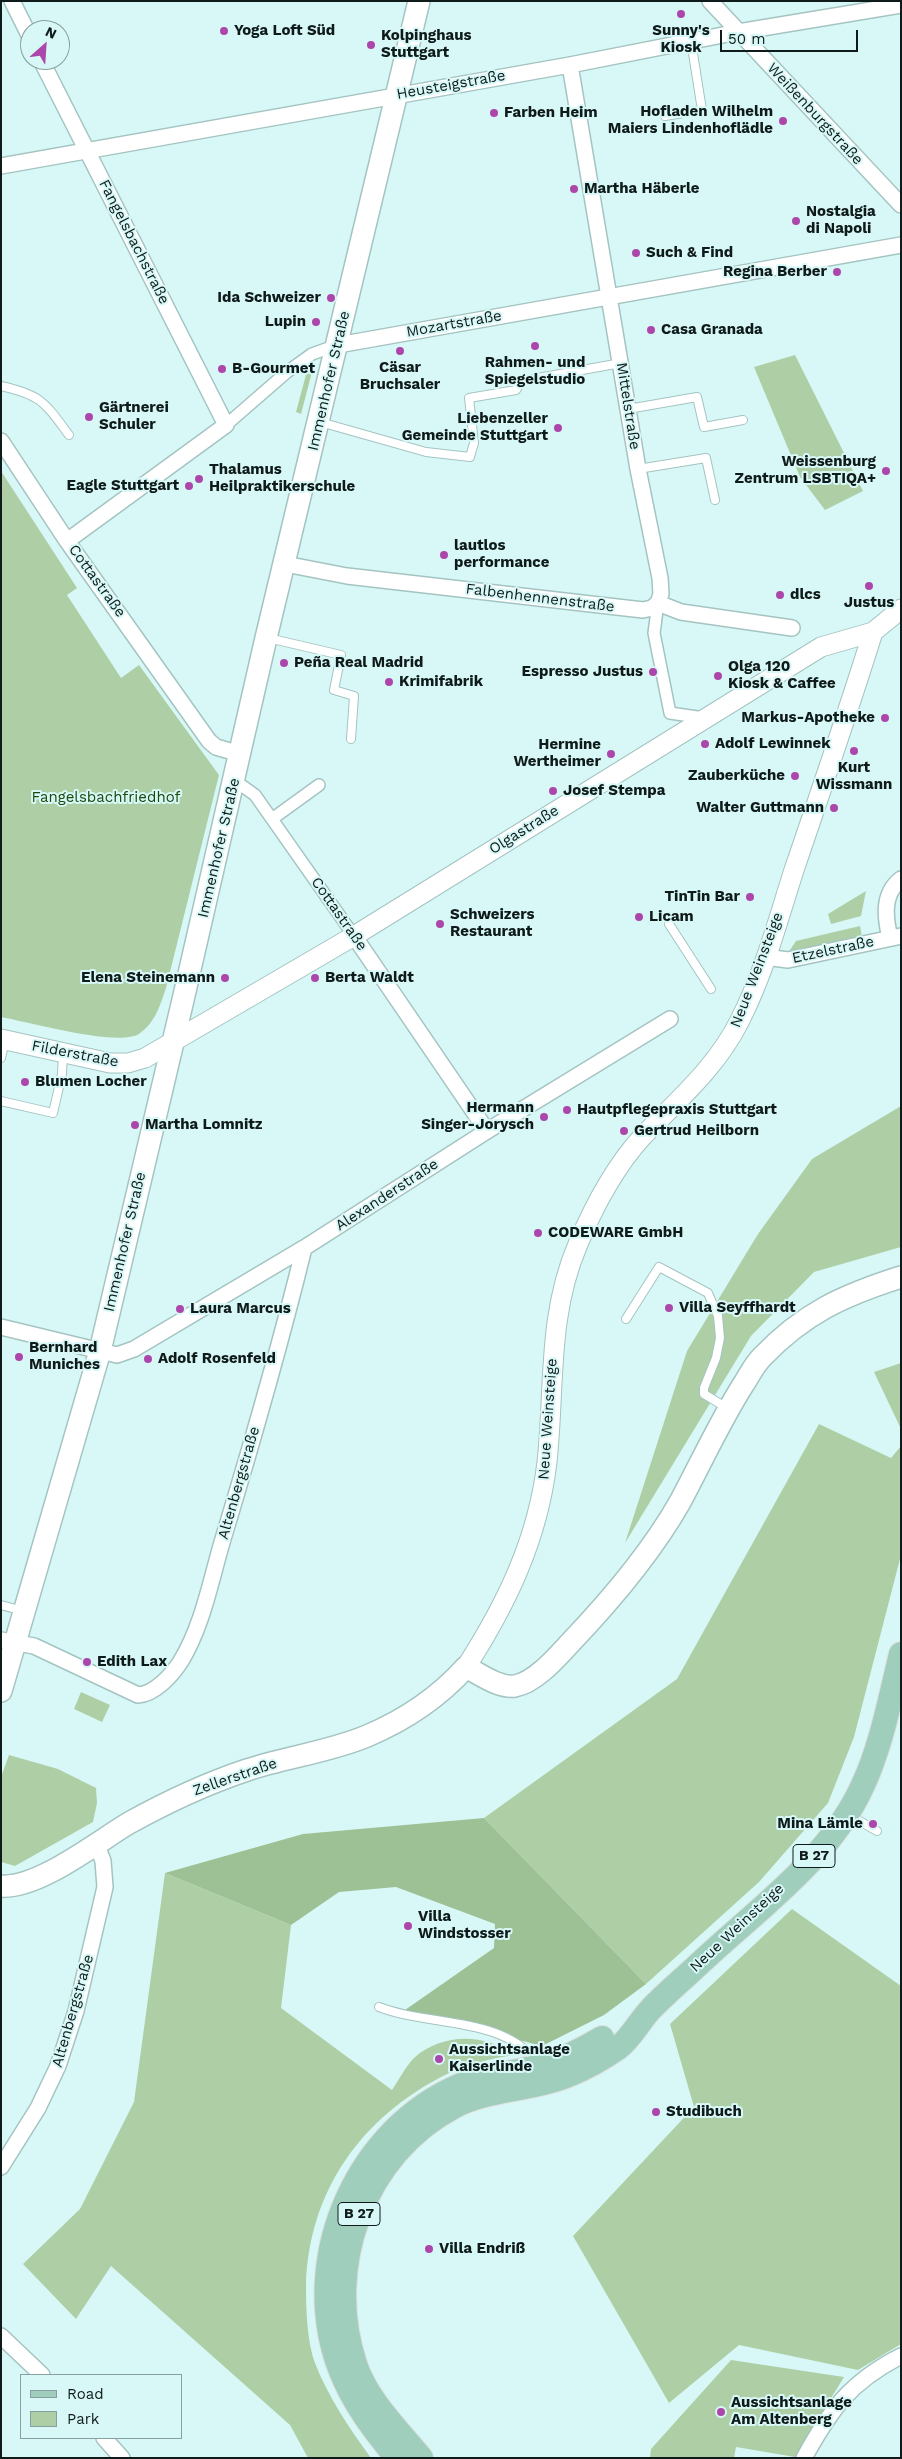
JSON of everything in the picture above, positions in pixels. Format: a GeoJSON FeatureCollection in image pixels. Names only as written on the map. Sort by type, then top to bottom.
{"type":"FeatureCollection","features":[{"type":"Feature","properties":{"kind":"main road","name":"Immenhofer Straße"},"geometry":{"type":"LineString","coordinates":[[1,1691],[8,1641],[24,1611],[100,1350],[266,638],[320,422],[419,1]]}},
{"type":"Feature","properties":{"kind":"main road"},"geometry":{"type":"LineString","coordinates":[[466,1667],[500,1684],[516,1686],[533,1677],[565,1649],[629,1578],[679,1504],[728,1409],[760,1358],[803,1320],[854,1292],[901,1277]]}},
{"type":"Feature","properties":{"kind":"main road","name":"Neue Weinsteige"},"geometry":{"type":"LineString","coordinates":[[421,2458],[371,2397],[356,2365],[347,2331],[345,2299],[347,2265],[353,2230],[366,2196],[382,2168],[402,2145],[427,2123],[457,2105],[494,2092],[571,2074],[620,2047],[650,2010],[806,1865],[833,1837],[864,1784],[874,1757],[901,1654]]}},
{"type":"Feature","properties":{"kind":"main road","name":"Zellerstraße"},"geometry":{"type":"LineString","coordinates":[[1,1886],[39,1878],[169,1801],[205,1784],[366,1736],[431,1701],[451,1684],[466,1667]]}},
{"type":"Feature","properties":{"kind":"main road","name":"Neue Weinsteige"},"geometry":{"type":"LineString","coordinates":[[397,2458],[358,2408],[339,2368],[330,2326],[327,2296],[328,2265],[336,2227],[350,2190],[370,2157],[414,2110],[452,2088],[488,2075],[541,2065],[576,2053],[650,2010]]}},
{"type":"Feature","properties":{"kind":"street"},"geometry":{"type":"LineString","coordinates":[[12,1],[22,20]]}},
{"type":"Feature","properties":{"kind":"street","name":"Weißenburgstraße"},"geometry":{"type":"LineString","coordinates":[[710,1],[901,205]]}},
{"type":"Feature","properties":{"kind":"street","name":"Heusteigstraße"},"geometry":{"type":"LineString","coordinates":[[1,166],[738,32],[901,5]]}},
{"type":"Feature","properties":{"kind":"street","name":"Mittelstraße"},"geometry":{"type":"LineString","coordinates":[[570,64],[638,469],[660,578],[661,594],[654,633],[670,713],[704,718]]}},
{"type":"Feature","properties":{"kind":"street","name":"Fangelsbachstraße"},"geometry":{"type":"LineString","coordinates":[[46,70],[226,425]]}},
{"type":"Feature","properties":{"kind":"street","name":"Mozartstraße"},"geometry":{"type":"LineString","coordinates":[[68,541],[226,425],[312,354],[338,345],[901,245]]}},
{"type":"Feature","properties":{"kind":"street","name":"Cottastraße"},"geometry":{"type":"LineString","coordinates":[[1,441],[68,541],[209,741],[216,747],[240,754]]}},
{"type":"Feature","properties":{"kind":"street","name":"Falbenhennenstraße"},"geometry":{"type":"LineString","coordinates":[[285,564],[347,576],[643,610],[652,608],[658,603]]}},
{"type":"Feature","properties":{"kind":"street"},"geometry":{"type":"LineString","coordinates":[[658,603],[681,612],[792,628]]}},
{"type":"Feature","properties":{"kind":"street","name":"Olgastraße"},"geometry":{"type":"LineString","coordinates":[[173,1042],[354,936],[821,647],[873,632],[901,609]]}},
{"type":"Feature","properties":{"kind":"street","name":"Neue Weinsteige"},"geometry":{"type":"LineString","coordinates":[[466,1667],[494,1623],[533,1534],[546,1463],[555,1326],[562,1291],[577,1246],[618,1167],[641,1139],[698,1081],[722,1052],[741,1019],[765,957],[873,632]]}},
{"type":"Feature","properties":{"kind":"street","name":"Cottastraße"},"geometry":{"type":"LineString","coordinates":[[234,780],[256,795],[487,1131]]}},
{"type":"Feature","properties":{"kind":"street"},"geometry":{"type":"LineString","coordinates":[[272,819],[319,785]]}},
{"type":"Feature","properties":{"kind":"street"},"geometry":{"type":"LineString","coordinates":[[895,937],[886,902],[891,888],[901,879]]}},
{"type":"Feature","properties":{"kind":"street","name":"Etzelstraße"},"geometry":{"type":"LineString","coordinates":[[765,957],[788,960],[895,937]]}},
{"type":"Feature","properties":{"kind":"street","name":"Alexanderstraße"},"geometry":{"type":"LineString","coordinates":[[1,1327],[117,1355],[134,1349],[304,1248],[487,1131],[670,1019]]}},
{"type":"Feature","properties":{"kind":"street","name":"Filderstraße"},"geometry":{"type":"LineString","coordinates":[[3,1046],[63,1053],[110,1063],[128,1064],[145,1058],[173,1042]]}},
{"type":"Feature","properties":{"kind":"street","name":"Altenbergstraße"},"geometry":{"type":"LineString","coordinates":[[8,1641],[34,1646],[138,1695],[147,1695],[153,1691],[172,1672],[190,1643],[247,1461],[304,1248]]}},
{"type":"Feature","properties":{"kind":"street","name":"Altenbergstraße"},"geometry":{"type":"LineString","coordinates":[[1,2167],[38,2108],[58,2066],[76,2011],[105,1887],[103,1861],[96,1843]]}},
{"type":"Feature","properties":{"kind":"street"},"geometry":{"type":"LineString","coordinates":[[1,2336],[41,2374]]}},
{"type":"Feature","properties":{"kind":"street"},"geometry":{"type":"LineString","coordinates":[[804,2458],[833,2411],[850,2390],[864,2377],[901,2356]]}},
{"type":"Feature","properties":{"kind":"street"},"geometry":{"type":"LineString","coordinates":[[105,2439],[122,2458]]}},
{"type":"Feature","properties":{"kind":"lane"},"geometry":{"type":"LineString","coordinates":[[666,116],[702,110],[691,41]]}},
{"type":"Feature","properties":{"kind":"lane"},"geometry":{"type":"LineString","coordinates":[[320,422],[426,452],[470,457],[474,443],[469,398],[516,390],[521,381],[621,364]]}},
{"type":"Feature","properties":{"kind":"lane"},"geometry":{"type":"LineString","coordinates":[[1,386],[18,389],[44,401],[69,435]]}},
{"type":"Feature","properties":{"kind":"lane"},"geometry":{"type":"LineString","coordinates":[[628,409],[697,397],[704,428],[743,420]]}},
{"type":"Feature","properties":{"kind":"lane"},"geometry":{"type":"LineString","coordinates":[[638,469],[706,458],[715,500]]}},
{"type":"Feature","properties":{"kind":"lane"},"geometry":{"type":"LineString","coordinates":[[266,638],[341,655],[334,690],[354,696],[351,739]]}},
{"type":"Feature","properties":{"kind":"lane"},"geometry":{"type":"LineString","coordinates":[[669,924],[711,989]]}},
{"type":"Feature","properties":{"kind":"lane"},"geometry":{"type":"LineString","coordinates":[[1,1101],[53,1113],[62,1074],[63,1053]]}},
{"type":"Feature","properties":{"kind":"lane"},"geometry":{"type":"LineString","coordinates":[[626,1319],[659,1267],[708,1292],[718,1316],[720,1338],[716,1358],[704,1388],[704,1394],[728,1409]]}},
{"type":"Feature","properties":{"kind":"lane"},"geometry":{"type":"LineString","coordinates":[[1,1605],[24,1611]]}},
{"type":"Feature","properties":{"kind":"lane"},"geometry":{"type":"LineString","coordinates":[[847,1814],[877,1831]]}},
{"type":"Feature","properties":{"kind":"lane"},"geometry":{"type":"LineString","coordinates":[[379,2007],[396,2013],[444,2019],[476,2026],[519,2044],[541,2065]]}},
{"type":"Feature","properties":{"kind":"green space"},"geometry":{"type":"Polygon","coordinates":[[[795,355],[863,491],[825,510],[800,477],[754,367],[795,355]]]}},
{"type":"Feature","properties":{"kind":"green space"},"geometry":{"type":"Polygon","coordinates":[[[307,371],[312,372],[301,414],[296,412],[307,371]]]}},
{"type":"Feature","properties":{"kind":"green space","name":"Fangelsbachfriedhof"},"geometry":{"type":"Polygon","coordinates":[[[1,471],[77,588],[67,595],[121,678],[139,665],[219,775],[164,995],[156,1014],[145,1030],[128,1037],[93,1036],[1,1017],[1,471]]]}},
{"type":"Feature","properties":{"kind":"green space"},"geometry":{"type":"Polygon","coordinates":[[[866,891],[861,916],[831,924],[828,914],[866,891]]]}},
{"type":"Feature","properties":{"kind":"green space"},"geometry":{"type":"Polygon","coordinates":[[[860,926],[862,937],[788,953],[796,941],[860,926]]]}},
{"type":"Feature","properties":{"kind":"green space"},"geometry":{"type":"Polygon","coordinates":[[[901,1106],[901,1247],[814,1272],[751,1336],[625,1543],[687,1351],[758,1234],[812,1159],[901,1106]]]}},
{"type":"Feature","properties":{"kind":"green space"},"geometry":{"type":"Polygon","coordinates":[[[901,1363],[901,1429],[874,1372],[901,1363]]]}},
{"type":"Feature","properties":{"kind":"green space"},"geometry":{"type":"Polygon","coordinates":[[[819,1424],[891,1458],[901,1446],[901,1555],[854,1737],[828,1803],[759,1882],[646,1984],[484,1818],[677,1679],[819,1424]]]}},
{"type":"Feature","properties":{"kind":"green space"},"geometry":{"type":"Polygon","coordinates":[[[81,1692],[110,1705],[102,1722],[74,1709],[81,1692]]]}},
{"type":"Feature","properties":{"kind":"green space"},"geometry":{"type":"Polygon","coordinates":[[[9,1755],[58,1769],[96,1788],[97,1803],[93,1822],[15,1866],[1,1862],[1,1777],[9,1755]]]}},
{"type":"Feature","properties":{"kind":"green space"},"geometry":{"type":"Polygon","coordinates":[[[484,1818],[646,1984],[604,2015],[542,2046],[405,2010],[494,1948],[495,1924],[396,1887],[339,1892],[291,1925],[165,1873],[303,1834],[484,1818]]]}},
{"type":"Feature","properties":{"kind":"green space"},"geometry":{"type":"Polygon","coordinates":[[[165,1873],[291,1925],[281,2008],[392,2090],[414,2058],[437,2044],[450,2040],[477,2040],[490,2043],[514,2055],[478,2062],[453,2071],[415,2092],[389,2112],[365,2135],[346,2160],[329,2188],[317,2218],[309,2250],[306,2285],[306,2304],[312,2354],[320,2376],[333,2400],[371,2458],[308,2458],[290,2425],[111,2266],[76,2319],[23,2264],[80,2209],[134,2102],[165,1873]]]}},
{"type":"Feature","properties":{"kind":"green space"},"geometry":{"type":"Polygon","coordinates":[[[792,1909],[901,1986],[901,2344],[858,2370],[739,2345],[669,2403],[573,2236],[694,2107],[670,2024],[792,1909]]]}},
{"type":"Feature","properties":{"kind":"green space"},"geometry":{"type":"Polygon","coordinates":[[[731,2360],[844,2377],[795,2457],[736,2447],[734,2458],[650,2458],[651,2449],[731,2360]]]}},
{"type":"Feature","properties":{"kind":"place","name":"Sunny's Kiosk"},"geometry":{"type":"Point","coordinates":[681,14]}},
{"type":"Feature","properties":{"kind":"place","name":"Yoga Loft Süd"},"geometry":{"type":"Point","coordinates":[224,31]}},
{"type":"Feature","properties":{"kind":"place","name":"Kolpinghaus Stuttgart"},"geometry":{"type":"Point","coordinates":[371,45]}},
{"type":"Feature","properties":{"kind":"place","name":"Farben Heim"},"geometry":{"type":"Point","coordinates":[494,113]}},
{"type":"Feature","properties":{"kind":"place","name":"Hofladen Wilhelm Maiers Lindenhoflädle"},"geometry":{"type":"Point","coordinates":[783,121]}},
{"type":"Feature","properties":{"kind":"place","name":"Martha Häberle"},"geometry":{"type":"Point","coordinates":[574,189]}},
{"type":"Feature","properties":{"kind":"place","name":"Nostalgia di Napoli"},"geometry":{"type":"Point","coordinates":[796,221]}},
{"type":"Feature","properties":{"kind":"place","name":"Such & Find"},"geometry":{"type":"Point","coordinates":[636,253]}},
{"type":"Feature","properties":{"kind":"place","name":"Regina Berber"},"geometry":{"type":"Point","coordinates":[837,272]}},
{"type":"Feature","properties":{"kind":"place","name":"Ida Schweizer"},"geometry":{"type":"Point","coordinates":[331,298]}},
{"type":"Feature","properties":{"kind":"place","name":"Lupin"},"geometry":{"type":"Point","coordinates":[316,322]}},
{"type":"Feature","properties":{"kind":"place","name":"Casa Granada"},"geometry":{"type":"Point","coordinates":[651,330]}},
{"type":"Feature","properties":{"kind":"place","name":"Rahmen- und Spiegelstudio"},"geometry":{"type":"Point","coordinates":[535,346]}},
{"type":"Feature","properties":{"kind":"place","name":"Cäsar Bruchsaler"},"geometry":{"type":"Point","coordinates":[400,351]}},
{"type":"Feature","properties":{"kind":"place","name":"B-Gourmet"},"geometry":{"type":"Point","coordinates":[222,369]}},
{"type":"Feature","properties":{"kind":"place","name":"Gärtnerei Schuler"},"geometry":{"type":"Point","coordinates":[89,417]}},
{"type":"Feature","properties":{"kind":"place","name":"Liebenzeller Gemeinde Stuttgart"},"geometry":{"type":"Point","coordinates":[558,428]}},
{"type":"Feature","properties":{"kind":"place","name":"Weissenburg Zentrum LSBTIQA+"},"geometry":{"type":"Point","coordinates":[886,471]}},
{"type":"Feature","properties":{"kind":"place","name":"Thalamus Heilpraktikerschule"},"geometry":{"type":"Point","coordinates":[199,479]}},
{"type":"Feature","properties":{"kind":"place","name":"Eagle Stuttgart"},"geometry":{"type":"Point","coordinates":[189,486]}},
{"type":"Feature","properties":{"kind":"place","name":"lautlos performance"},"geometry":{"type":"Point","coordinates":[444,555]}},
{"type":"Feature","properties":{"kind":"place","name":"Justus"},"geometry":{"type":"Point","coordinates":[869,586]}},
{"type":"Feature","properties":{"kind":"place","name":"dlcs"},"geometry":{"type":"Point","coordinates":[780,595]}},
{"type":"Feature","properties":{"kind":"place","name":"Peña Real Madrid"},"geometry":{"type":"Point","coordinates":[284,663]}},
{"type":"Feature","properties":{"kind":"place","name":"Espresso Justus"},"geometry":{"type":"Point","coordinates":[653,672]}},
{"type":"Feature","properties":{"kind":"place","name":"Olga 120 Kiosk & Caffee"},"geometry":{"type":"Point","coordinates":[718,676]}},
{"type":"Feature","properties":{"kind":"place","name":"Krimifabrik"},"geometry":{"type":"Point","coordinates":[389,682]}},
{"type":"Feature","properties":{"kind":"place","name":"Markus-Apotheke"},"geometry":{"type":"Point","coordinates":[885,718]}},
{"type":"Feature","properties":{"kind":"place","name":"Adolf Lewinnek"},"geometry":{"type":"Point","coordinates":[705,744]}},
{"type":"Feature","properties":{"kind":"place","name":"Kurt Wissmann"},"geometry":{"type":"Point","coordinates":[854,751]}},
{"type":"Feature","properties":{"kind":"place","name":"Hermine Wertheimer"},"geometry":{"type":"Point","coordinates":[611,754]}},
{"type":"Feature","properties":{"kind":"place","name":"Zauberküche"},"geometry":{"type":"Point","coordinates":[795,776]}},
{"type":"Feature","properties":{"kind":"place","name":"Josef Stempa"},"geometry":{"type":"Point","coordinates":[553,791]}},
{"type":"Feature","properties":{"kind":"place","name":"Walter Guttmann"},"geometry":{"type":"Point","coordinates":[834,808]}},
{"type":"Feature","properties":{"kind":"place","name":"TinTin Bar"},"geometry":{"type":"Point","coordinates":[750,897]}},
{"type":"Feature","properties":{"kind":"place","name":"Licam"},"geometry":{"type":"Point","coordinates":[639,917]}},
{"type":"Feature","properties":{"kind":"place","name":"Schweizers Restaurant"},"geometry":{"type":"Point","coordinates":[440,924]}},
{"type":"Feature","properties":{"kind":"place","name":"Elena Steinemann"},"geometry":{"type":"Point","coordinates":[225,978]}},
{"type":"Feature","properties":{"kind":"place","name":"Berta Waldt"},"geometry":{"type":"Point","coordinates":[315,978]}},
{"type":"Feature","properties":{"kind":"place","name":"Blumen Locher"},"geometry":{"type":"Point","coordinates":[25,1082]}},
{"type":"Feature","properties":{"kind":"place","name":"Hautpflegepraxis Stuttgart"},"geometry":{"type":"Point","coordinates":[567,1110]}},
{"type":"Feature","properties":{"kind":"place","name":"Hermann Singer-Jorysch"},"geometry":{"type":"Point","coordinates":[544,1117]}},
{"type":"Feature","properties":{"kind":"place","name":"Martha Lomnitz"},"geometry":{"type":"Point","coordinates":[135,1125]}},
{"type":"Feature","properties":{"kind":"place","name":"Gertrud Heilborn"},"geometry":{"type":"Point","coordinates":[624,1131]}},
{"type":"Feature","properties":{"kind":"place","name":"CODEWARE GmbH"},"geometry":{"type":"Point","coordinates":[538,1233]}},
{"type":"Feature","properties":{"kind":"place","name":"Villa Seyffhardt"},"geometry":{"type":"Point","coordinates":[669,1308]}},
{"type":"Feature","properties":{"kind":"place","name":"Laura Marcus"},"geometry":{"type":"Point","coordinates":[180,1309]}},
{"type":"Feature","properties":{"kind":"place","name":"Bernhard Muniches"},"geometry":{"type":"Point","coordinates":[19,1357]}},
{"type":"Feature","properties":{"kind":"place","name":"Adolf Rosenfeld"},"geometry":{"type":"Point","coordinates":[148,1359]}},
{"type":"Feature","properties":{"kind":"place","name":"Edith Lax"},"geometry":{"type":"Point","coordinates":[87,1662]}},
{"type":"Feature","properties":{"kind":"place","name":"Mina Lämle"},"geometry":{"type":"Point","coordinates":[873,1824]}},
{"type":"Feature","properties":{"kind":"place","name":"Villa Windstosser"},"geometry":{"type":"Point","coordinates":[408,1926]}},
{"type":"Feature","properties":{"kind":"place","name":"Aussichtsanlage Kaiserlinde"},"geometry":{"type":"Point","coordinates":[439,2059]}},
{"type":"Feature","properties":{"kind":"place","name":"Studibuch"},"geometry":{"type":"Point","coordinates":[656,2112]}},
{"type":"Feature","properties":{"kind":"place","name":"Villa Endriß"},"geometry":{"type":"Point","coordinates":[429,2249]}},
{"type":"Feature","properties":{"kind":"place","name":"Aussichtsanlage Am Altenberg"},"geometry":{"type":"Point","coordinates":[721,2412]}}]}
